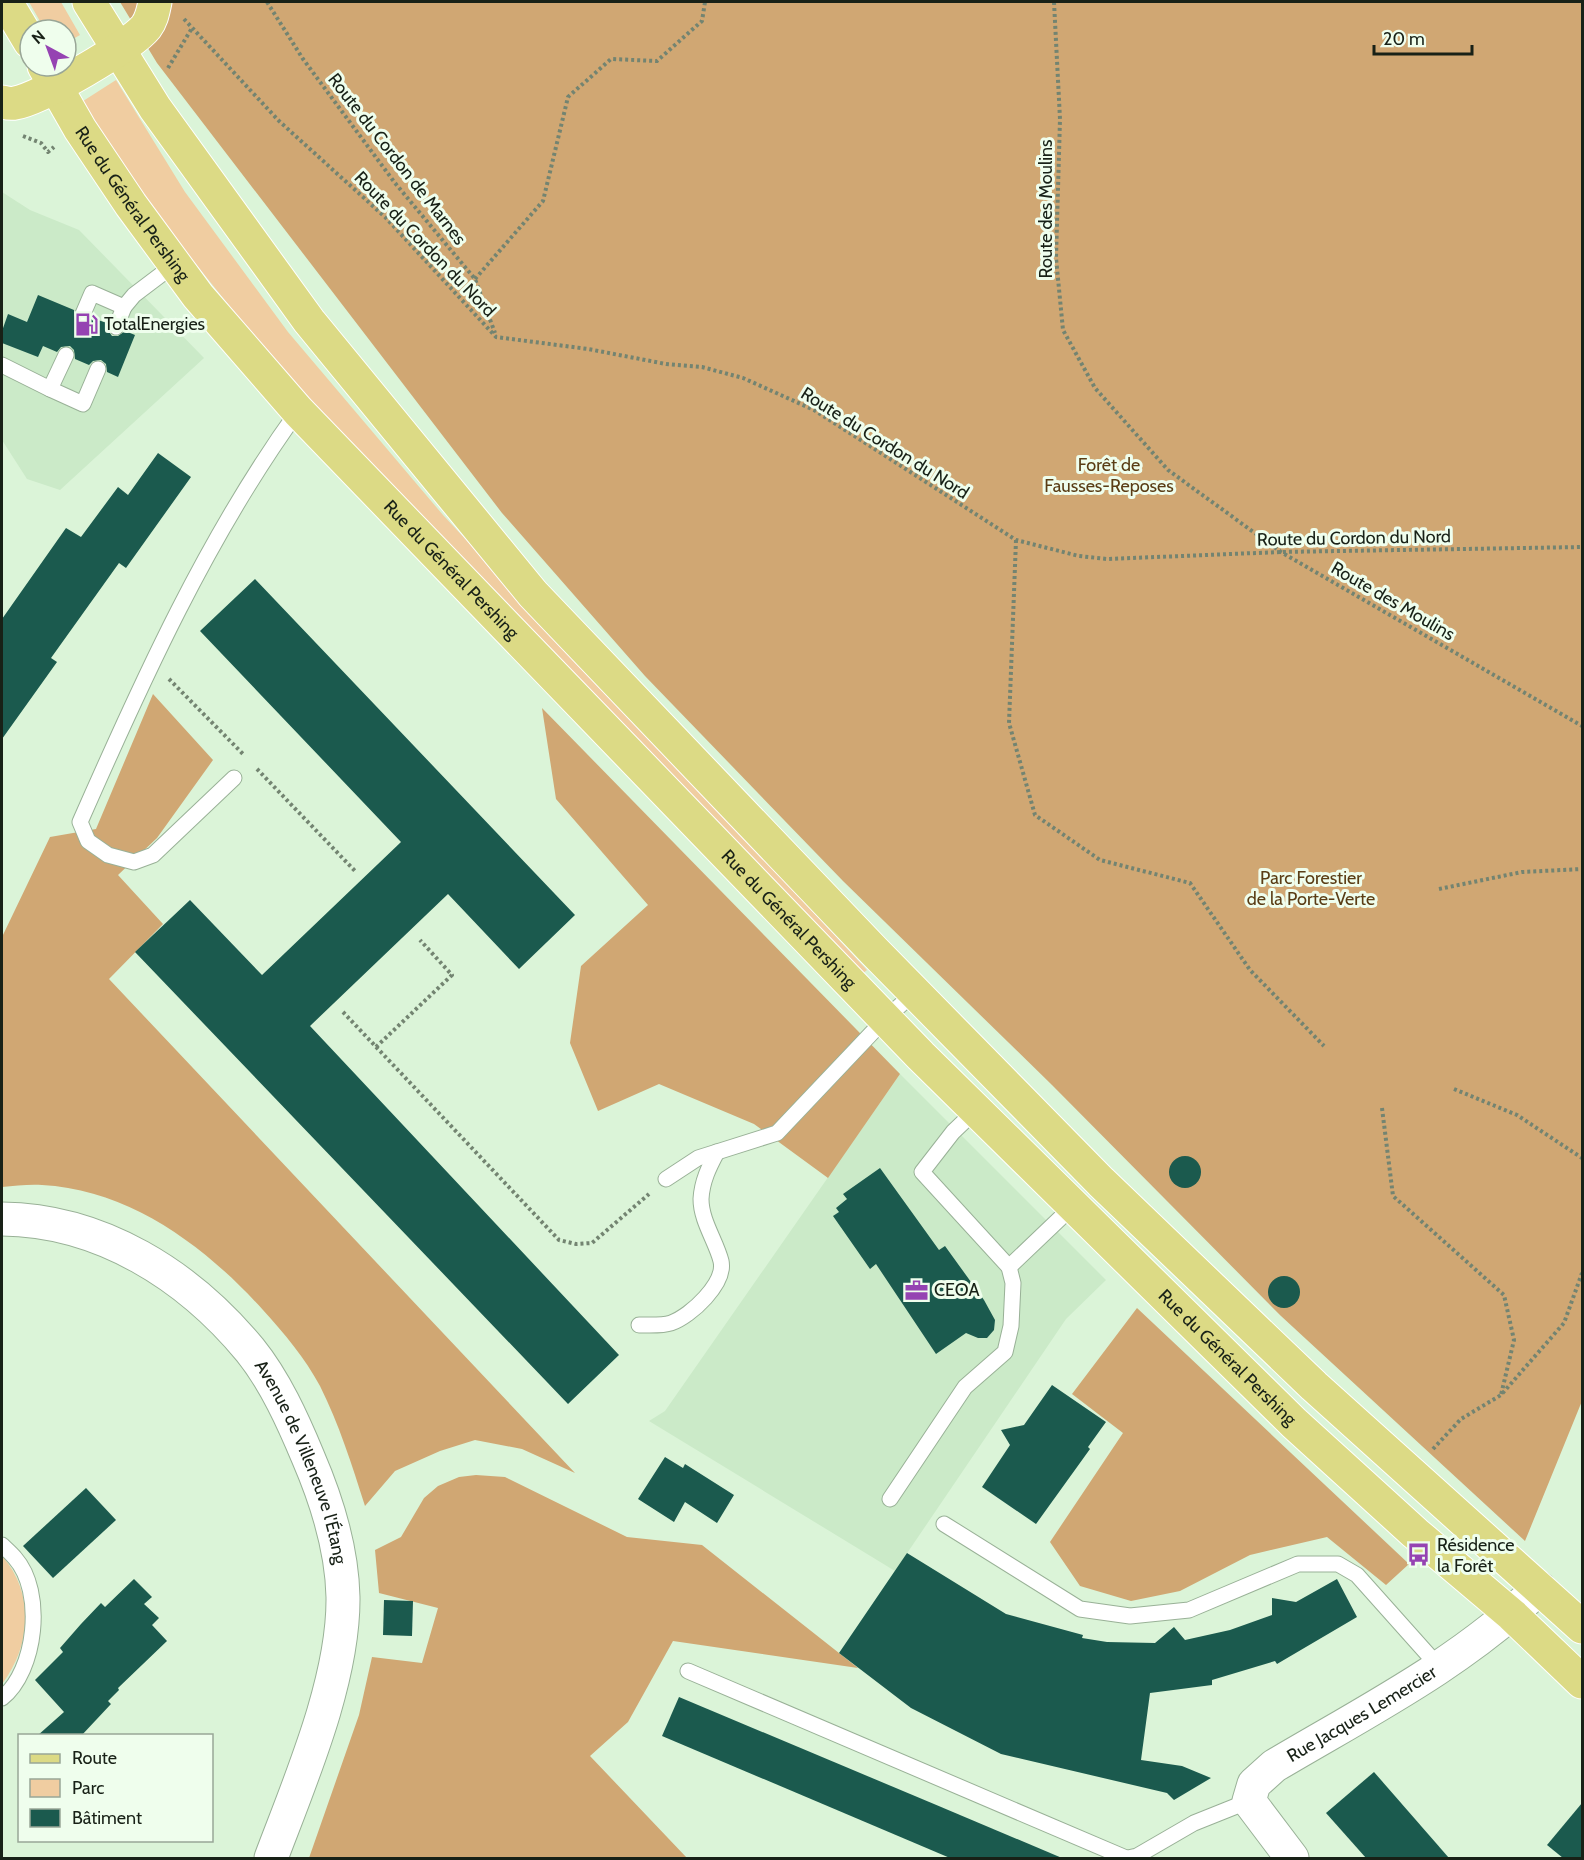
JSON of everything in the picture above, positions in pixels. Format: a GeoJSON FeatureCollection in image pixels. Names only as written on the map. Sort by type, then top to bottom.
{"type":"FeatureCollection","features":[{"type":"Feature","properties":{"kind":"main road"},"geometry":{"type":"LineString","coordinates":[[6,2],[18,22]]}},
{"type":"Feature","properties":{"kind":"main road"},"geometry":{"type":"LineString","coordinates":[[89,2],[155,108],[309,321],[533,594],[915,992],[1109,1190],[1410,1474],[1582,1627]]}},
{"type":"Feature","properties":{"kind":"main road"},"geometry":{"type":"LineString","coordinates":[[78,64],[118,48],[144,29],[152,17],[155,2]]}},
{"type":"Feature","properties":{"kind":"main road"},"geometry":{"type":"LineString","coordinates":[[2,102],[15,104],[48,78]]}},
{"type":"Feature","properties":{"kind":"main road","name":"Rue du Général Pershing"},"geometry":{"type":"LineString","coordinates":[[51,78],[80,129],[131,206],[198,296],[298,411],[885,1019],[976,1110],[1294,1423],[1414,1533],[1512,1615],[1582,1682]]}},
{"type":"Feature","properties":{"kind":"street","name":"Avenue de Villeneuve l'Étang"},"geometry":{"type":"LineString","coordinates":[[2,1219],[53,1222],[107,1239],[160,1267],[210,1308],[251,1351],[279,1395],[323,1492],[338,1549],[343,1598],[339,1640],[329,1691],[271,1858]]}},
{"type":"Feature","properties":{"kind":"street","name":"Rue Jacques Lemercier"},"geometry":{"type":"LineString","coordinates":[[1249,1801],[1254,1784],[1274,1766],[1440,1668],[1512,1615],[1539,1588]]}},
{"type":"Feature","properties":{"kind":"street"},"geometry":{"type":"LineString","coordinates":[[1249,1801],[1292,1858]]}},
{"type":"Feature","properties":{"kind":"lane"},"geometry":{"type":"LineString","coordinates":[[116,327],[124,307],[134,295],[175,264]]}},
{"type":"Feature","properties":{"kind":"lane"},"geometry":{"type":"LineString","coordinates":[[83,314],[92,293],[124,307]]}},
{"type":"Feature","properties":{"kind":"lane"},"geometry":{"type":"LineString","coordinates":[[51,389],[66,355]]}},
{"type":"Feature","properties":{"kind":"lane"},"geometry":{"type":"LineString","coordinates":[[2,365],[83,404],[98,369]]}},
{"type":"Feature","properties":{"kind":"lane"},"geometry":{"type":"LineString","coordinates":[[234,778],[153,855],[134,862],[108,855],[88,841],[80,822],[132,705],[234,509],[260,464],[298,411]]}},
{"type":"Feature","properties":{"kind":"lane"},"geometry":{"type":"LineString","coordinates":[[666,1179],[698,1158],[777,1133],[885,1019],[915,992]]}},
{"type":"Feature","properties":{"kind":"lane"},"geometry":{"type":"LineString","coordinates":[[890,1498],[965,1387],[1005,1352],[1011,1326],[1013,1283],[1009,1267],[922,1172],[953,1132],[976,1110]]}},
{"type":"Feature","properties":{"kind":"lane"},"geometry":{"type":"LineString","coordinates":[[639,1325],[671,1323],[697,1307],[718,1280],[721,1263],[709,1233],[701,1202],[704,1176],[717,1152]]}},
{"type":"Feature","properties":{"kind":"lane"},"geometry":{"type":"LineString","coordinates":[[1009,1267],[1073,1206]]}},
{"type":"Feature","properties":{"kind":"lane"},"geometry":{"type":"LineString","coordinates":[[944,1524],[1080,1609],[1131,1617],[1189,1610],[1298,1564],[1338,1564],[1357,1575],[1440,1668]]}},
{"type":"Feature","properties":{"kind":"lane"},"geometry":{"type":"LineString","coordinates":[[2,1545],[16,1559],[28,1583],[34,1610],[22,1675],[2,1698]]}},
{"type":"Feature","properties":{"kind":"lane"},"geometry":{"type":"LineString","coordinates":[[688,1671],[1127,1858],[1137,1856],[1194,1822],[1249,1801]]}},
{"type":"Feature","properties":{"kind":"path","name":"Route du Cordon de Marnes"},"geometry":{"type":"LineString","coordinates":[[267,2],[303,59],[395,183],[474,279],[496,337]]}},
{"type":"Feature","properties":{"kind":"path"},"geometry":{"type":"LineString","coordinates":[[474,279],[543,201],[568,97],[612,59],[657,61],[702,21],[705,2]]}},
{"type":"Feature","properties":{"kind":"path","name":"Route des Moulins"},"geometry":{"type":"LineString","coordinates":[[1054,2],[1060,119],[1056,258],[1063,330],[1095,388],[1168,470],[1281,552],[1582,726]]}},
{"type":"Feature","properties":{"kind":"path","name":"Route du Cordon du Nord"},"geometry":{"type":"LineString","coordinates":[[163,76],[192,28],[279,121],[385,217],[496,337],[588,349],[666,364],[702,367],[743,378],[814,410],[1016,540],[1079,556],[1107,559],[1281,552],[1582,547]]}},
{"type":"Feature","properties":{"kind":"path"},"geometry":{"type":"LineString","coordinates":[[19,136],[41,143],[48,152],[63,141]]}},
{"type":"Feature","properties":{"kind":"path"},"geometry":{"type":"LineString","coordinates":[[1016,540],[1010,723],[1035,815],[1100,860],[1190,883],[1250,970],[1324,1046]]}},
{"type":"Feature","properties":{"kind":"path"},"geometry":{"type":"LineString","coordinates":[[1439,889],[1522,872],[1582,869]]}},
{"type":"Feature","properties":{"kind":"path"},"geometry":{"type":"LineString","coordinates":[[376,1047],[452,975],[420,940]]}},
{"type":"Feature","properties":{"kind":"path"},"geometry":{"type":"LineString","coordinates":[[343,1012],[559,1240],[576,1244],[592,1242],[666,1179]]}},
{"type":"Feature","properties":{"kind":"path"},"geometry":{"type":"LineString","coordinates":[[1454,1089],[1517,1115],[1582,1158]]}},
{"type":"Feature","properties":{"kind":"path"},"geometry":{"type":"LineString","coordinates":[[1382,1108],[1393,1196],[1504,1296],[1514,1340],[1501,1395]]}},
{"type":"Feature","properties":{"kind":"path"},"geometry":{"type":"LineString","coordinates":[[1410,1474],[1461,1419],[1501,1395],[1564,1323],[1582,1274]]}},
{"type":"Feature","properties":{"kind":"shaded area","name":"TotalEnergies"},"geometry":{"type":"Polygon","coordinates":[[[2,192],[30,210],[79,230],[204,358],[60,490],[27,479],[2,440],[2,192]]]}},
{"type":"Feature","properties":{"kind":"shaded area"},"geometry":{"type":"Polygon","coordinates":[[[900,1074],[1106,1280],[1066,1319],[895,1571],[649,1421],[665,1411],[900,1074]]]}},
{"type":"Feature","properties":{"kind":"green space"},"geometry":{"type":"Polygon","coordinates":[[[29,2],[61,2],[70,18],[38,18],[29,2]]]}},
{"type":"Feature","properties":{"kind":"green space","name":"Forêt de Fausses-Reposes"},"geometry":{"type":"Polygon","coordinates":[[[120,2],[1582,2],[1582,1401],[1525,1541],[1281,1316],[1052,1085],[843,881],[645,676],[502,513],[157,63],[120,2]]]}},
{"type":"Feature","properties":{"kind":"green space"},"geometry":{"type":"Polygon","coordinates":[[[116,80],[185,192],[288,332],[443,515],[867,970],[856,979],[287,378],[131,183],[80,103],[116,80]]]}},
{"type":"Feature","properties":{"kind":"green space"},"geometry":{"type":"Polygon","coordinates":[[[153,694],[213,760],[157,838],[118,875],[163,924],[109,979],[575,1473],[522,1449],[475,1440],[440,1451],[395,1471],[365,1506],[327,1400],[308,1366],[271,1319],[217,1265],[164,1226],[136,1210],[106,1198],[75,1189],[42,1185],[2,1187],[2,937],[50,837],[96,829],[153,694]]]}},
{"type":"Feature","properties":{"kind":"green space"},"geometry":{"type":"Polygon","coordinates":[[[542,708],[900,1074],[828,1178],[754,1124],[659,1084],[598,1111],[570,1043],[581,966],[648,905],[556,799],[542,708]]]}},
{"type":"Feature","properties":{"kind":"green space"},"geometry":{"type":"Polygon","coordinates":[[[1137,1308],[1409,1564],[1386,1585],[1327,1537],[1250,1555],[1180,1591],[1131,1601],[1080,1586],[1050,1542],[1123,1433],[1072,1394],[1137,1308]]]}},
{"type":"Feature","properties":{"kind":"green space"},"geometry":{"type":"Polygon","coordinates":[[[476,1475],[505,1477],[627,1537],[702,1545],[858,1668],[673,1641],[628,1722],[590,1756],[687,1858],[309,1858],[359,1715],[372,1657],[422,1663],[438,1608],[379,1593],[375,1550],[401,1537],[424,1498],[438,1486],[459,1477],[476,1475]]]}},
{"type":"Feature","properties":{"kind":"green space"},"geometry":{"type":"Polygon","coordinates":[[[2,1556],[20,1586],[25,1620],[19,1653],[2,1684],[2,1556]]]}},
{"type":"Feature","properties":{"kind":"building"},"geometry":{"type":"Polygon","coordinates":[[[38,295],[74,310],[75,319],[80,323],[88,322],[92,318],[107,323],[107,329],[112,336],[118,336],[125,331],[135,335],[118,377],[107,372],[106,364],[101,360],[93,361],[89,365],[75,359],[74,350],[70,346],[61,347],[57,352],[43,346],[38,357],[2,343],[2,331],[8,314],[27,322],[38,295]]]}},
{"type":"Feature","properties":{"kind":"building"},"geometry":{"type":"Polygon","coordinates":[[[158,453],[191,477],[126,568],[119,563],[51,658],[57,662],[2,739],[2,619],[66,528],[81,537],[118,487],[128,495],[158,453]]]}},
{"type":"Feature","properties":{"kind":"building"},"geometry":{"type":"Polygon","coordinates":[[[255,579],[575,915],[519,969],[448,894],[310,1026],[619,1355],[568,1404],[135,952],[190,900],[262,975],[401,842],[200,631],[255,579]]]}},
{"type":"Feature","properties":{"kind":"building"},"geometry":{"type":"Polygon","coordinates":[[[1185,1156],[1197,1160],[1201,1172],[1197,1184],[1185,1188],[1173,1184],[1169,1172],[1173,1160],[1185,1156]]]}},
{"type":"Feature","properties":{"kind":"building"},"geometry":{"type":"Polygon","coordinates":[[[880,1168],[939,1250],[945,1246],[984,1300],[995,1320],[994,1330],[987,1338],[978,1338],[966,1333],[936,1354],[876,1264],[870,1269],[833,1216],[839,1212],[836,1208],[847,1199],[843,1194],[880,1168]]]}},
{"type":"Feature","properties":{"kind":"building"},"geometry":{"type":"Polygon","coordinates":[[[1284,1276],[1296,1280],[1300,1292],[1296,1304],[1284,1308],[1272,1304],[1268,1292],[1272,1280],[1284,1276]]]}},
{"type":"Feature","properties":{"kind":"building"},"geometry":{"type":"Polygon","coordinates":[[[1052,1385],[1106,1422],[1088,1447],[1090,1449],[1036,1524],[982,1487],[1010,1445],[1001,1430],[1024,1425],[1052,1385]]]}},
{"type":"Feature","properties":{"kind":"building"},"geometry":{"type":"Polygon","coordinates":[[[665,1457],[683,1468],[685,1464],[734,1495],[717,1523],[685,1502],[674,1522],[638,1499],[665,1457]]]}},
{"type":"Feature","properties":{"kind":"building"},"geometry":{"type":"Polygon","coordinates":[[[86,1488],[116,1520],[53,1578],[23,1546],[86,1488]]]}},
{"type":"Feature","properties":{"kind":"building"},"geometry":{"type":"Polygon","coordinates":[[[907,1553],[1006,1614],[1083,1635],[1082,1638],[1107,1642],[1155,1643],[1174,1627],[1185,1640],[1230,1630],[1272,1615],[1272,1598],[1296,1602],[1337,1579],[1357,1617],[1277,1664],[1275,1661],[1212,1680],[1212,1685],[1150,1693],[1141,1760],[1182,1766],[1211,1778],[1174,1800],[1167,1793],[1001,1754],[911,1708],[839,1653],[907,1553]]]}},
{"type":"Feature","properties":{"kind":"building"},"geometry":{"type":"Polygon","coordinates":[[[134,1579],[152,1597],[144,1604],[159,1618],[152,1625],[167,1641],[118,1688],[119,1690],[108,1701],[111,1704],[83,1734],[39,1734],[64,1712],[35,1680],[63,1652],[60,1648],[101,1603],[105,1607],[134,1579]]]}},
{"type":"Feature","properties":{"kind":"building"},"geometry":{"type":"Polygon","coordinates":[[[384,1600],[413,1601],[412,1636],[383,1635],[384,1600]]]}},
{"type":"Feature","properties":{"kind":"building"},"geometry":{"type":"Polygon","coordinates":[[[679,1697],[1062,1858],[950,1858],[662,1736],[679,1697]]]}},
{"type":"Feature","properties":{"kind":"building"},"geometry":{"type":"Polygon","coordinates":[[[1374,1772],[1449,1858],[1366,1858],[1326,1813],[1374,1772]]]}},
{"type":"Feature","properties":{"kind":"building"},"geometry":{"type":"Polygon","coordinates":[[[1582,1803],[1582,1858],[1563,1858],[1547,1845],[1582,1803]]]}},
{"type":"Feature","properties":{"kind":"place","name":"TotalEnergies"},"geometry":{"type":"Point","coordinates":[86,324]}},
{"type":"Feature","properties":{"kind":"place","name":"CEOA"},"geometry":{"type":"Point","coordinates":[916,1290]}},
{"type":"Feature","properties":{"kind":"place","name":"Résidence la Forêt"},"geometry":{"type":"Point","coordinates":[1419,1555]}},
{"type":"Feature","properties":{"kind":"park label","name":"Parc Forestier de la Porte-Verte"},"geometry":{"type":"Point","coordinates":[1311,888]}}]}
